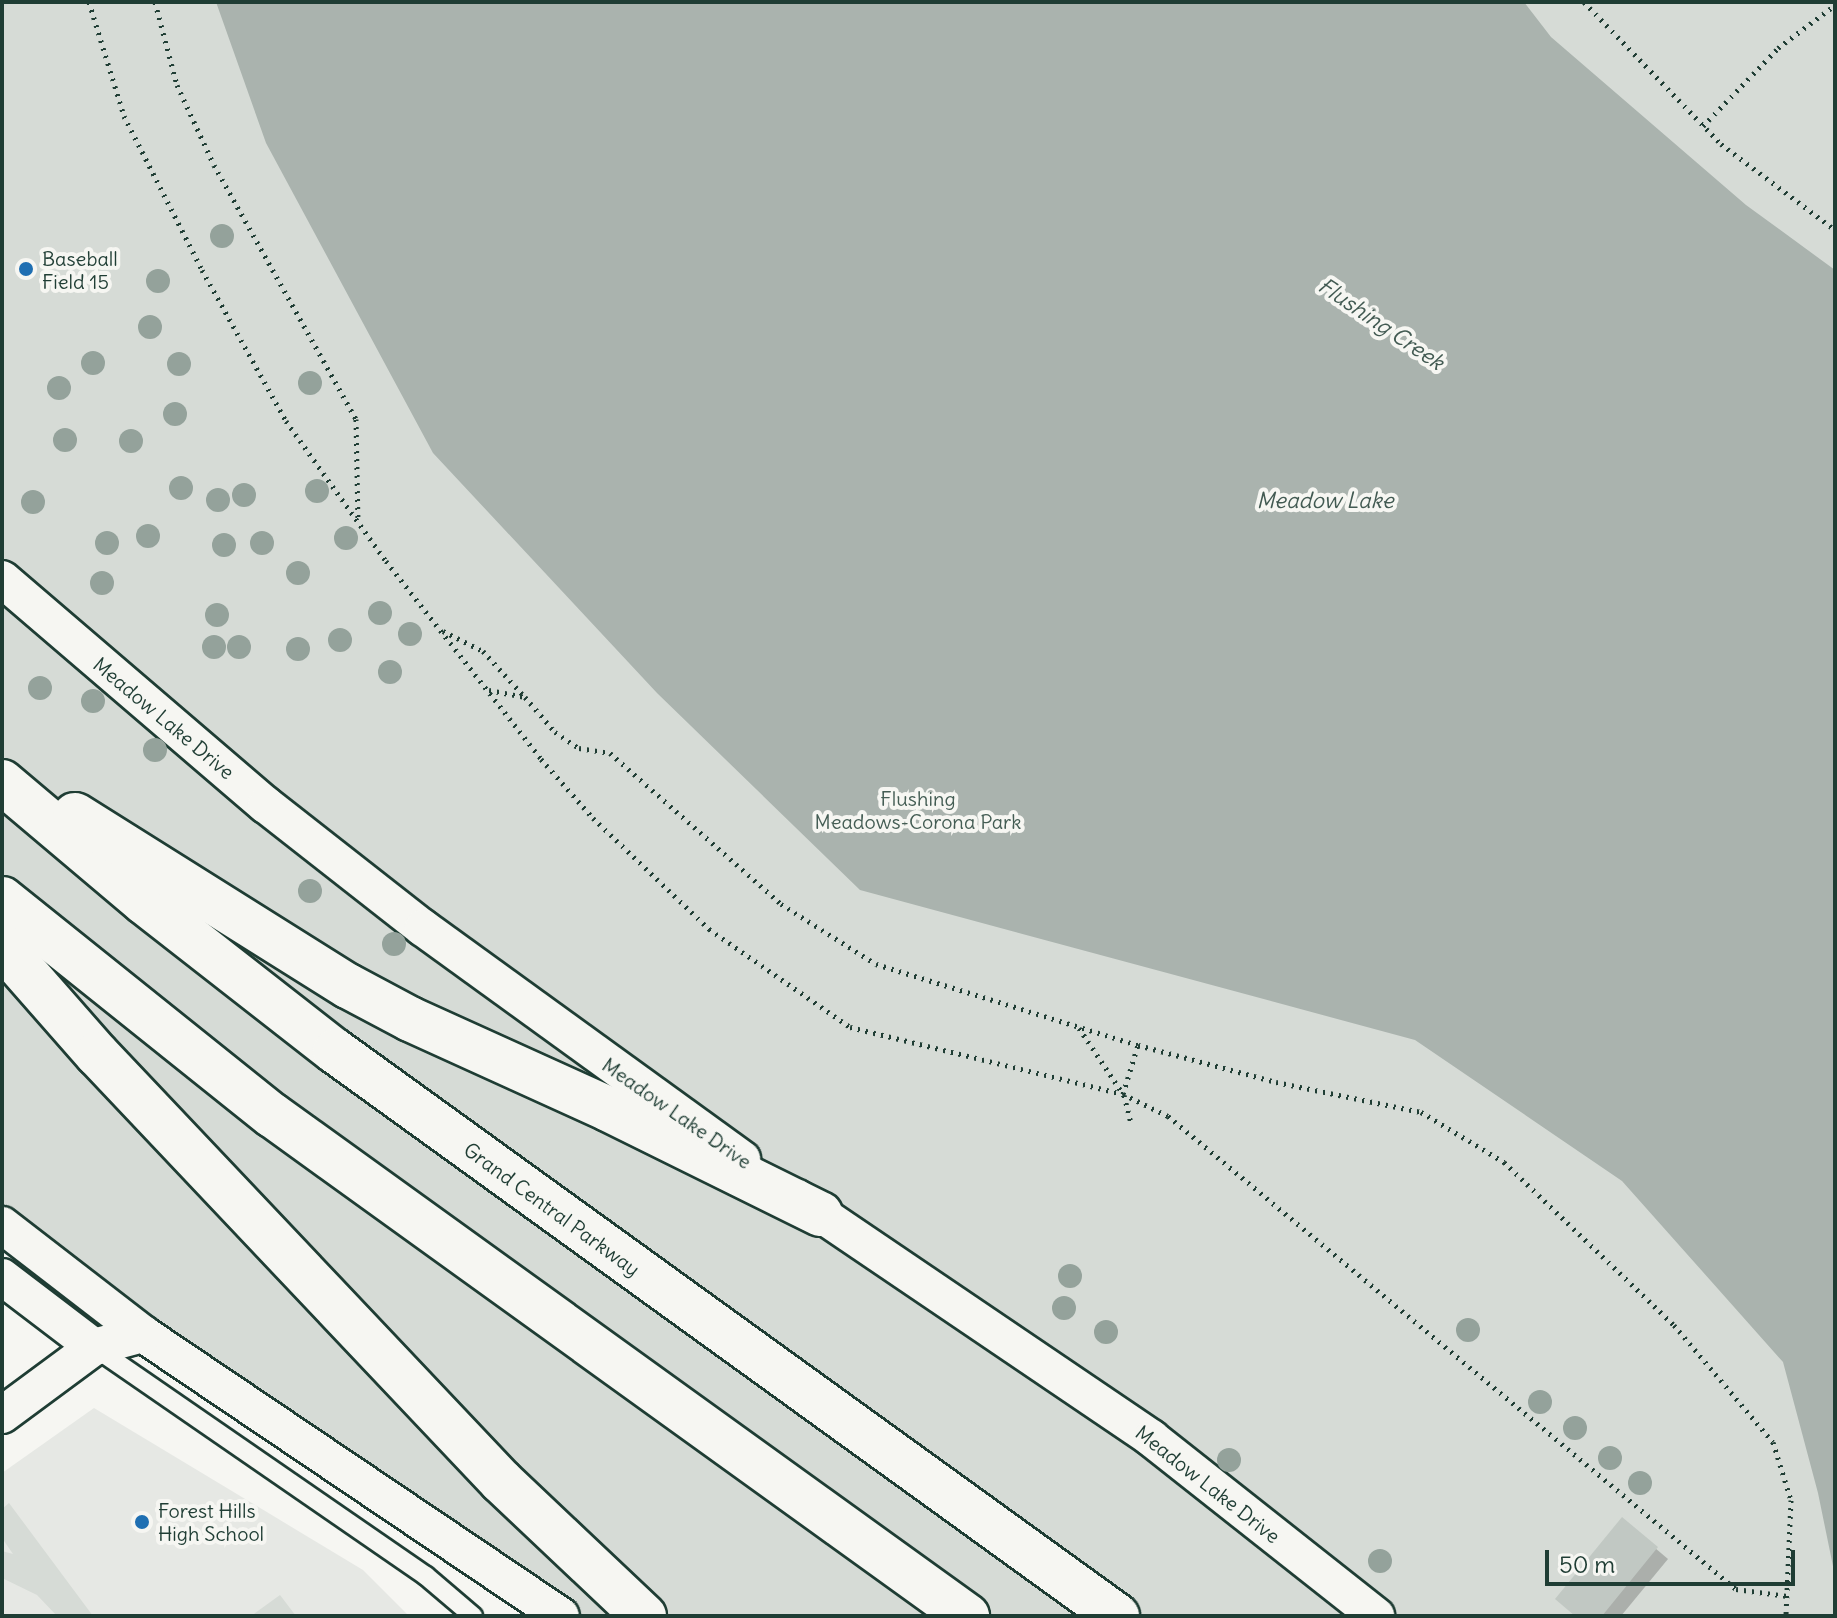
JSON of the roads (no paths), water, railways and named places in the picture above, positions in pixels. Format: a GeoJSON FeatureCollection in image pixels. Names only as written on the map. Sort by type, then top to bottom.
{"type":"FeatureCollection","features":[{"type":"Feature","properties":{"kind":"highway"},"geometry":{"type":"LineString","coordinates":[[2,769],[373,999],[820,1214]]}},
{"type":"Feature","properties":{"kind":"highway","name":"Grand Central Parkway"},"geometry":{"type":"LineString","coordinates":[[2,782],[144,902],[335,1051],[1117,1616]]}},
{"type":"Feature","properties":{"kind":"highway"},"geometry":{"type":"LineString","coordinates":[[2,899],[272,1115],[967,1616]]}},
{"type":"Feature","properties":{"kind":"highway"},"geometry":{"type":"LineString","coordinates":[[2,946],[97,1054],[501,1481],[644,1616]]}},
{"type":"Feature","properties":{"kind":"street","name":"Meadow Lake Drive"},"geometry":{"type":"LineString","coordinates":[[2,579],[266,805],[411,919],[820,1214],[1151,1438],[1376,1616]]}},
{"type":"Feature","properties":{"kind":"street"},"geometry":{"type":"LineString","coordinates":[[2,1225],[143,1334],[561,1616]]}},
{"type":"Feature","properties":{"kind":"street"},"geometry":{"type":"LineString","coordinates":[[2,1277],[94,1347]]}},
{"type":"Feature","properties":{"kind":"street"},"geometry":{"type":"LineString","coordinates":[[2,1415],[94,1347],[143,1334]]}},
{"type":"Feature","properties":{"kind":"lane"},"geometry":{"type":"LineString","coordinates":[[94,1347],[426,1576],[473,1616]]}},
{"type":"Feature","properties":{"kind":"water","name":"Meadow Lake"},"geometry":{"type":"Polygon","coordinates":[[[216,2],[1524,2],[1551,37],[1746,205],[1835,270],[1835,1576],[1818,1493],[1783,1362],[1622,1181],[1415,1040],[860,890],[657,693],[433,453],[266,143],[216,2]]]}},
{"type":"Feature","properties":{"kind":"place","name":"Baseball Field 15"},"geometry":{"type":"Point","coordinates":[26,269]}},
{"type":"Feature","properties":{"kind":"place","name":"Forest Hills High School"},"geometry":{"type":"Point","coordinates":[142,1522]}},
{"type":"Feature","properties":{"kind":"water label","name":"Flushing Creek"},"geometry":{"type":"Point","coordinates":[1381,324]}},
{"type":"Feature","properties":{"kind":"park label","name":"Flushing Meadows-Corona Park"},"geometry":{"type":"Point","coordinates":[918,810]}}]}
